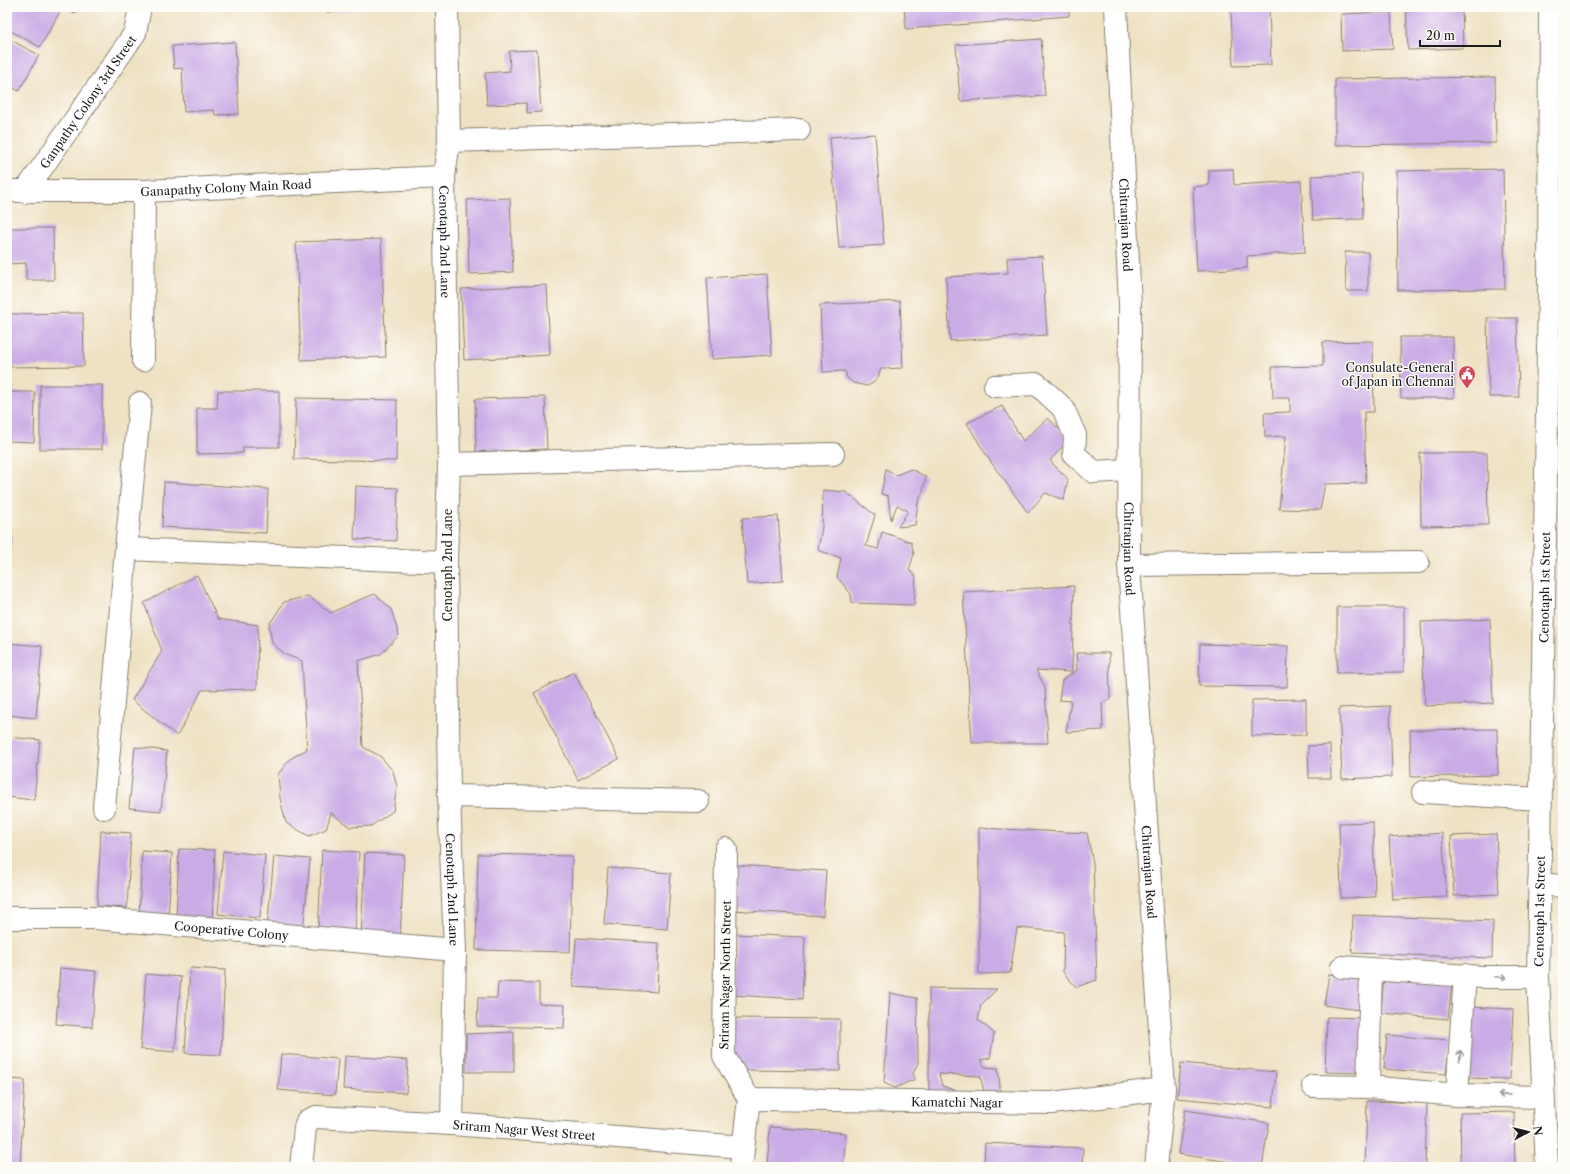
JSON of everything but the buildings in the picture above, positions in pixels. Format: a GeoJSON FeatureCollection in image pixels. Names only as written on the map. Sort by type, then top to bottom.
{"type":"FeatureCollection","features":[{"type":"Feature","properties":{"kind":"street","name":"Ganpathy Colony 3rd Street"},"geometry":{"type":"LineString","coordinates":[[16,192],[135,33],[140,7]]}},
{"type":"Feature","properties":{"kind":"street","name":"Cenotaph 2nd Lane"},"geometry":{"type":"LineString","coordinates":[[447,7],[449,141],[444,178],[449,464],[446,562],[449,796],[455,950],[452,1124]]}},
{"type":"Feature","properties":{"kind":"street","name":"Chitranjan Road"},"geometry":{"type":"LineString","coordinates":[[1116,7],[1130,305],[1130,565],[1164,1090],[1156,1167]]}},
{"type":"Feature","properties":{"kind":"street","name":"Cenotaph 1st Street"},"geometry":{"type":"LineString","coordinates":[[1550,7],[1556,288],[1540,799],[1538,977],[1543,1097],[1553,1164]]}},
{"type":"Feature","properties":{"kind":"street"},"geometry":{"type":"LineString","coordinates":[[449,141],[799,130]]}},
{"type":"Feature","properties":{"kind":"street","name":"Ganapathy Colony Main Road"},"geometry":{"type":"LineString","coordinates":[[16,192],[144,191],[444,178]]}},
{"type":"Feature","properties":{"kind":"street"},"geometry":{"type":"LineString","coordinates":[[143,360],[144,191]]}},
{"type":"Feature","properties":{"kind":"street"},"geometry":{"type":"LineString","coordinates":[[995,386],[1037,384],[1063,408],[1075,435],[1074,454],[1094,472],[1129,470]]}},
{"type":"Feature","properties":{"kind":"street"},"geometry":{"type":"LineString","coordinates":[[104,808],[140,403]]}},
{"type":"Feature","properties":{"kind":"street"},"geometry":{"type":"LineString","coordinates":[[449,464],[833,454]]}},
{"type":"Feature","properties":{"kind":"street"},"geometry":{"type":"LineString","coordinates":[[126,549],[446,562]]}},
{"type":"Feature","properties":{"kind":"street"},"geometry":{"type":"LineString","coordinates":[[1130,565],[1418,562]]}},
{"type":"Feature","properties":{"kind":"street"},"geometry":{"type":"LineString","coordinates":[[1423,792],[1540,799]]}},
{"type":"Feature","properties":{"kind":"street"},"geometry":{"type":"LineString","coordinates":[[449,796],[698,801]]}},
{"type":"Feature","properties":{"kind":"street","name":"Sriram Nagar North Street"},"geometry":{"type":"LineString","coordinates":[[726,849],[724,1056],[749,1099]]}},
{"type":"Feature","properties":{"kind":"street"},"geometry":{"type":"LineString","coordinates":[[1539,884],[1563,886]]}},
{"type":"Feature","properties":{"kind":"street","name":"Cooperative Colony"},"geometry":{"type":"LineString","coordinates":[[7,918],[96,918],[455,950]]}},
{"type":"Feature","properties":{"kind":"street"},"geometry":{"type":"LineString","coordinates":[[1342,968],[1465,975],[1538,977]]}},
{"type":"Feature","properties":{"kind":"street"},"geometry":{"type":"LineString","coordinates":[[1368,1087],[1371,969]]}},
{"type":"Feature","properties":{"kind":"street"},"geometry":{"type":"LineString","coordinates":[[1457,1095],[1465,975]]}},
{"type":"Feature","properties":{"kind":"street"},"geometry":{"type":"LineString","coordinates":[[1313,1086],[1368,1087],[1457,1095],[1543,1097]]}},
{"type":"Feature","properties":{"kind":"street","name":"Kamatchi Nagar"},"geometry":{"type":"LineString","coordinates":[[749,1099],[1052,1103],[1164,1090]]}},
{"type":"Feature","properties":{"kind":"street"},"geometry":{"type":"LineString","coordinates":[[742,1157],[749,1099]]}},
{"type":"Feature","properties":{"kind":"street","name":"Sriram Nagar West Street"},"geometry":{"type":"LineString","coordinates":[[301,1167],[307,1121],[316,1117],[452,1124],[742,1157]]}},
{"type":"Feature","properties":{"kind":"place","name":"Consulate-General of Japan in Chennai"},"geometry":{"type":"Point","coordinates":[1467,389]}}]}
